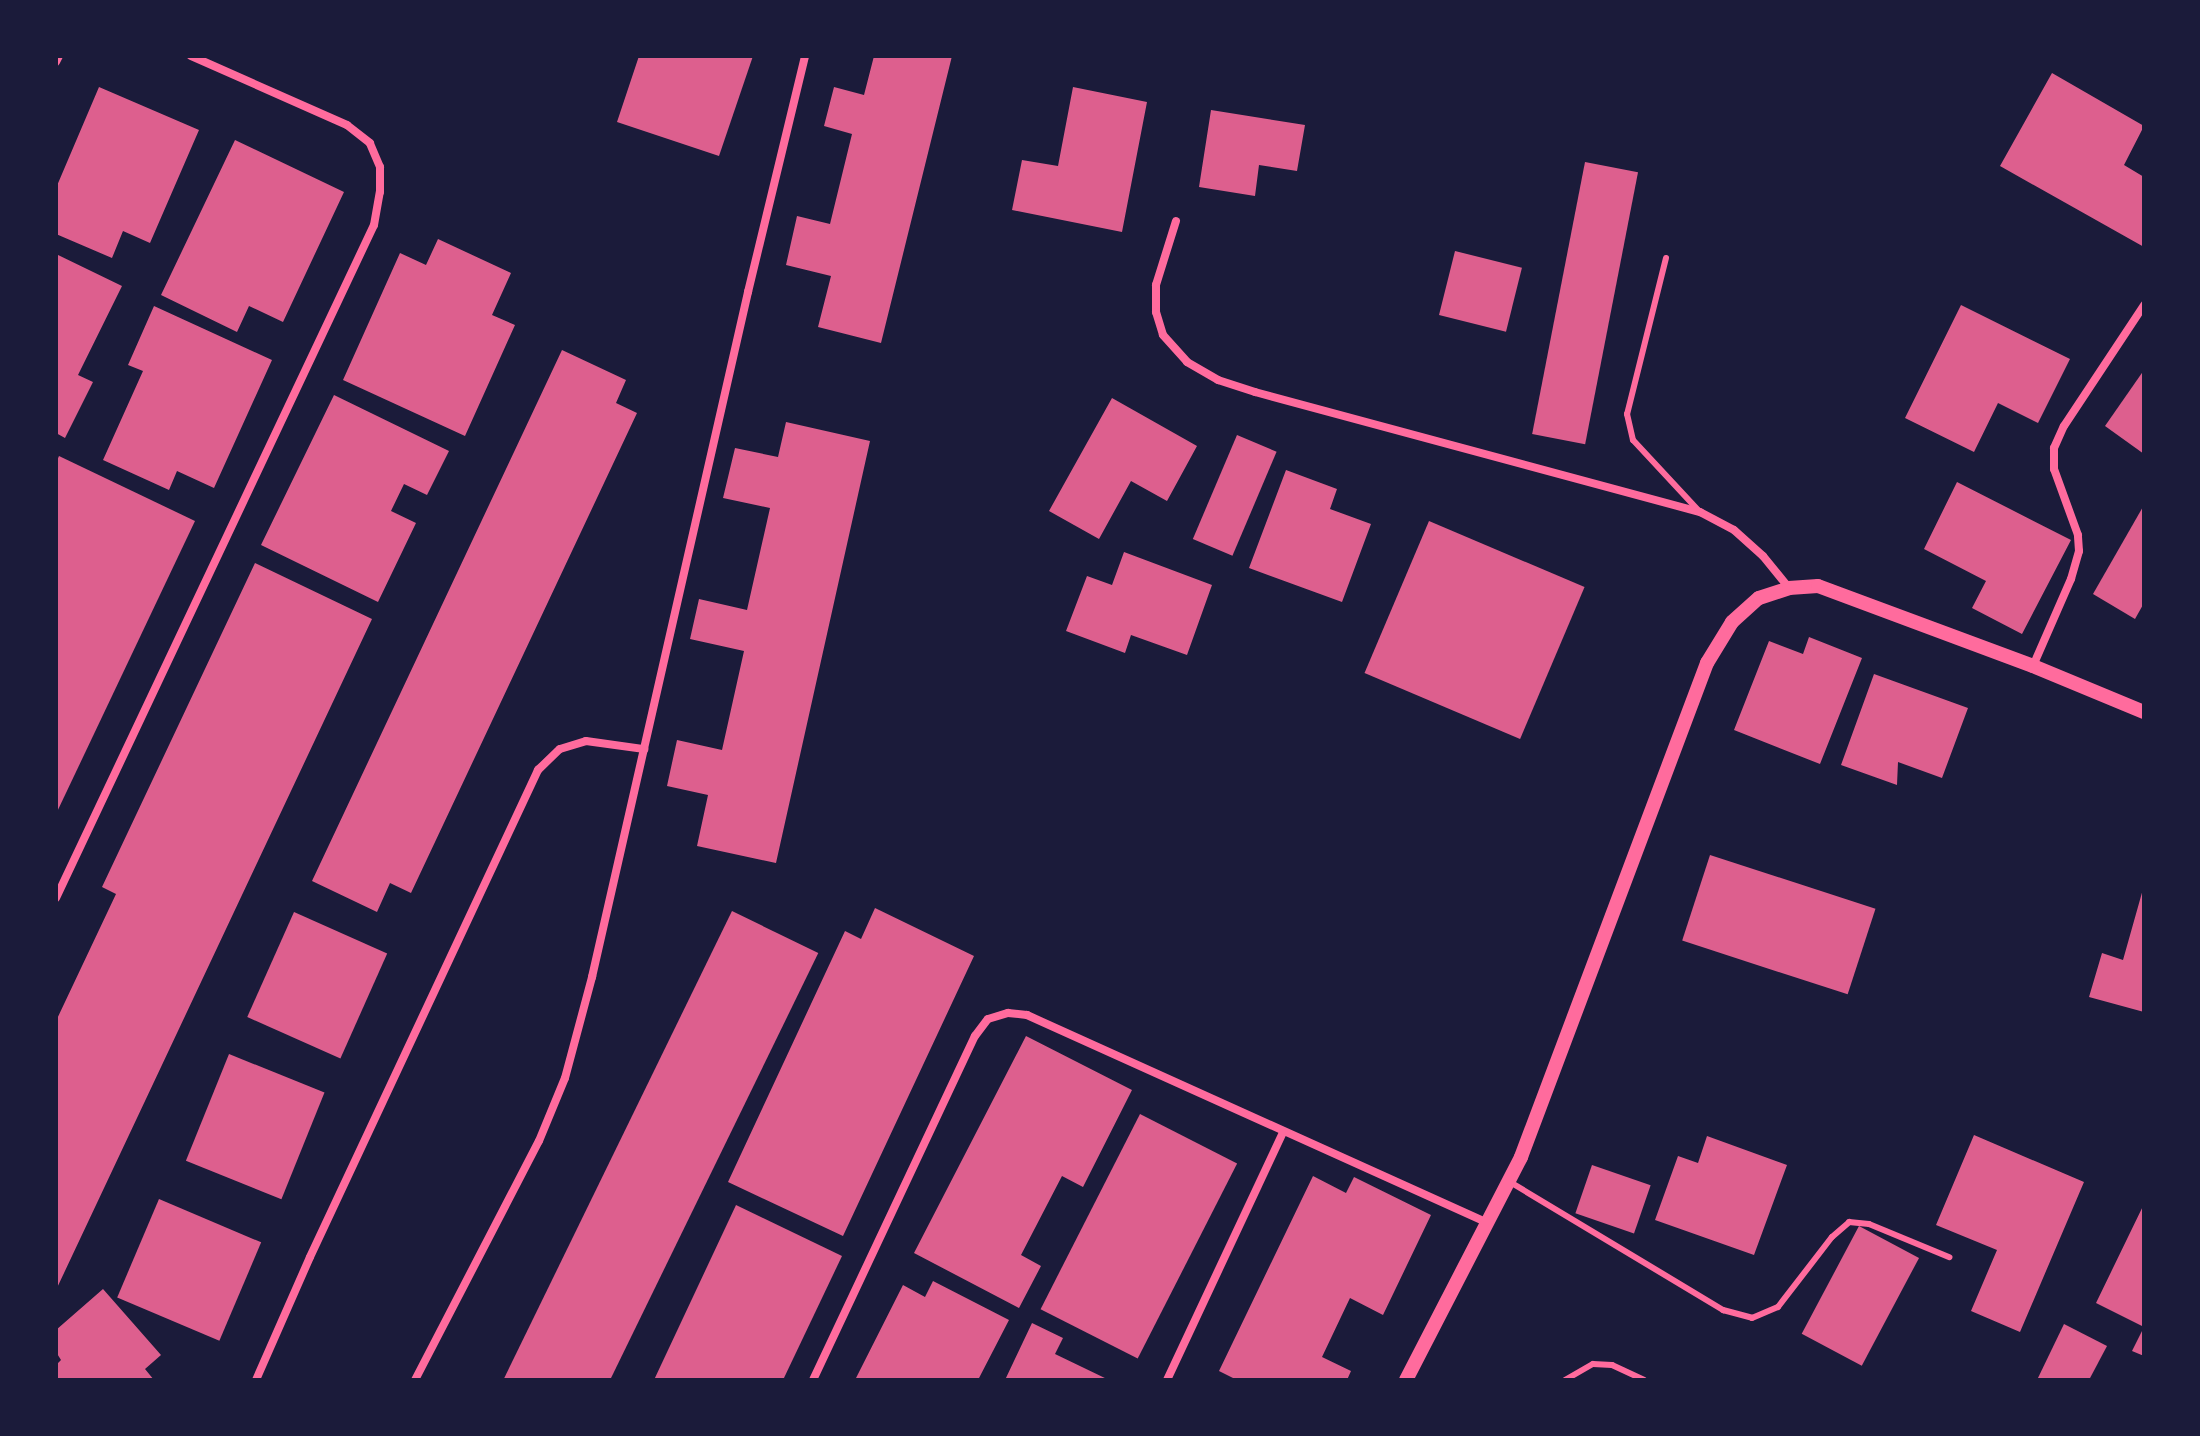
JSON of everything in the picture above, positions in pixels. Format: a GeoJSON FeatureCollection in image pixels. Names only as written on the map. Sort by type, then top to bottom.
{"type":"FeatureCollection","features":[{"type":"Feature","properties":{"kind":"street"},"geometry":{"type":"LineString","coordinates":[[56,62],[59,56]]}},
{"type":"Feature","properties":{"kind":"street"},"geometry":{"type":"LineString","coordinates":[[56,898],[374,225],[380,192],[380,167],[370,143],[347,125],[191,56]]}},
{"type":"Feature","properties":{"kind":"street"},"geometry":{"type":"LineString","coordinates":[[415,1380],[539,1141],[565,1078],[592,977],[805,56]]}},
{"type":"Feature","properties":{"kind":"street"},"geometry":{"type":"LineString","coordinates":[[1176,221],[1156,285],[1156,312],[1163,335],[1187,362],[1218,380],[1700,512],[1734,530],[1763,556],[1789,588]]}},
{"type":"Feature","properties":{"kind":"street"},"geometry":{"type":"LineString","coordinates":[[2033,666],[2071,579],[2079,551],[2078,535],[2054,469],[2054,448],[2064,426],[2144,305]]}},
{"type":"Feature","properties":{"kind":"street"},"geometry":{"type":"LineString","coordinates":[[1406,1380],[1510,1182],[1549,1089],[1707,663],[1732,622],[1759,598],[1789,588],[1818,586],[2033,666],[2144,712]]}},
{"type":"Feature","properties":{"kind":"street"},"geometry":{"type":"LineString","coordinates":[[256,1380],[310,1257],[538,770],[560,749],[586,741],[644,749]]}},
{"type":"Feature","properties":{"kind":"street"},"geometry":{"type":"LineString","coordinates":[[813,1380],[975,1036],[988,1019],[1008,1013],[1027,1015],[1489,1224]]}},
{"type":"Feature","properties":{"kind":"street"},"geometry":{"type":"LineString","coordinates":[[1167,1380],[1283,1132]]}},
{"type":"Feature","properties":{"kind":"lane"},"geometry":{"type":"LineString","coordinates":[[1666,258],[1627,414],[1633,440],[1700,512]]}},
{"type":"Feature","properties":{"kind":"lane"},"geometry":{"type":"LineString","coordinates":[[1510,1182],[1723,1310],[1752,1318],[1778,1307],[1832,1237],[1849,1222],[1869,1224],[1949,1257]]}},
{"type":"Feature","properties":{"kind":"lane"},"geometry":{"type":"LineString","coordinates":[[1565,1380],[1593,1364],[1612,1365],[1644,1380]]}},
{"type":"Feature","properties":{"kind":"building"},"geometry":{"type":"Polygon","coordinates":[[[639,56],[753,56],[719,156],[617,122],[639,56]]]}},
{"type":"Feature","properties":{"kind":"building"},"geometry":{"type":"Polygon","coordinates":[[[874,56],[952,56],[881,343],[818,327],[831,276],[786,265],[797,216],[830,224],[852,134],[824,126],[834,87],[864,95],[874,56]]]}},
{"type":"Feature","properties":{"kind":"building"},"geometry":{"type":"Polygon","coordinates":[[[2052,73],[2144,126],[2124,165],[2144,177],[2144,247],[2000,166],[2052,73]]]}},
{"type":"Feature","properties":{"kind":"building"},"geometry":{"type":"Polygon","coordinates":[[[99,87],[199,130],[150,243],[123,231],[112,258],[56,234],[56,188],[99,87]]]}},
{"type":"Feature","properties":{"kind":"building"},"geometry":{"type":"Polygon","coordinates":[[[1073,87],[1147,102],[1122,232],[1012,210],[1022,160],[1058,166],[1073,87]]]}},
{"type":"Feature","properties":{"kind":"building"},"geometry":{"type":"Polygon","coordinates":[[[1211,110],[1305,125],[1297,171],[1259,165],[1255,196],[1199,187],[1211,110]]]}},
{"type":"Feature","properties":{"kind":"building"},"geometry":{"type":"Polygon","coordinates":[[[235,140],[344,192],[283,322],[249,306],[237,332],[161,295],[235,140]]]}},
{"type":"Feature","properties":{"kind":"building"},"geometry":{"type":"Polygon","coordinates":[[[1585,162],[1638,172],[1585,444],[1532,434],[1585,162]]]}},
{"type":"Feature","properties":{"kind":"building"},"geometry":{"type":"Polygon","coordinates":[[[438,239],[511,273],[492,315],[515,325],[465,436],[343,380],[400,253],[426,265],[438,239]]]}},
{"type":"Feature","properties":{"kind":"building"},"geometry":{"type":"Polygon","coordinates":[[[1455,251],[1522,268],[1506,332],[1439,315],[1455,251]]]}},
{"type":"Feature","properties":{"kind":"building"},"geometry":{"type":"Polygon","coordinates":[[[56,254],[122,286],[78,375],[93,382],[65,438],[56,433],[56,254]]]}},
{"type":"Feature","properties":{"kind":"building"},"geometry":{"type":"Polygon","coordinates":[[[1961,305],[2070,359],[2038,423],[1998,403],[1974,452],[1905,418],[1961,305]]]}},
{"type":"Feature","properties":{"kind":"building"},"geometry":{"type":"Polygon","coordinates":[[[154,306],[272,360],[214,488],[177,471],[169,490],[103,460],[143,371],[128,365],[154,306]]]}},
{"type":"Feature","properties":{"kind":"building"},"geometry":{"type":"Polygon","coordinates":[[[562,350],[626,380],[616,403],[637,413],[411,893],[390,883],[377,912],[312,881],[562,350]]]}},
{"type":"Feature","properties":{"kind":"building"},"geometry":{"type":"Polygon","coordinates":[[[2144,370],[2144,454],[2105,426],[2144,370]]]}},
{"type":"Feature","properties":{"kind":"building"},"geometry":{"type":"Polygon","coordinates":[[[334,395],[449,451],[427,495],[404,484],[391,511],[416,523],[378,602],[261,545],[334,395]]]}},
{"type":"Feature","properties":{"kind":"building"},"geometry":{"type":"Polygon","coordinates":[[[1112,398],[1197,446],[1167,501],[1131,481],[1099,539],[1049,511],[1112,398]]]}},
{"type":"Feature","properties":{"kind":"building"},"geometry":{"type":"Polygon","coordinates":[[[786,422],[870,441],[776,863],[697,846],[708,795],[667,786],[677,740],[722,750],[744,651],[690,639],[699,599],[747,610],[770,508],[723,498],[735,448],[778,457],[786,422]]]}},
{"type":"Feature","properties":{"kind":"building"},"geometry":{"type":"Polygon","coordinates":[[[1237,435],[1277,452],[1232,556],[1193,539],[1237,435]]]}},
{"type":"Feature","properties":{"kind":"building"},"geometry":{"type":"Polygon","coordinates":[[[59,456],[195,521],[56,814],[56,463],[59,456]]]}},
{"type":"Feature","properties":{"kind":"building"},"geometry":{"type":"Polygon","coordinates":[[[1286,470],[1337,489],[1330,509],[1371,524],[1342,602],[1249,568],[1286,470]]]}},
{"type":"Feature","properties":{"kind":"building"},"geometry":{"type":"Polygon","coordinates":[[[1957,482],[2071,540],[2022,634],[1972,608],[1986,581],[1924,549],[1957,482]]]}},
{"type":"Feature","properties":{"kind":"building"},"geometry":{"type":"Polygon","coordinates":[[[2144,505],[2144,603],[2135,619],[2093,594],[2144,505]]]}},
{"type":"Feature","properties":{"kind":"building"},"geometry":{"type":"Polygon","coordinates":[[[1429,521],[1585,587],[1520,739],[1365,673],[1429,521]]]}},
{"type":"Feature","properties":{"kind":"building"},"geometry":{"type":"Polygon","coordinates":[[[1124,552],[1212,585],[1187,655],[1131,635],[1125,653],[1066,631],[1087,576],[1112,585],[1124,552]]]}},
{"type":"Feature","properties":{"kind":"building"},"geometry":{"type":"Polygon","coordinates":[[[255,563],[372,619],[56,1290],[56,1021],[116,894],[102,887],[255,563]]]}},
{"type":"Feature","properties":{"kind":"building"},"geometry":{"type":"Polygon","coordinates":[[[1809,637],[1862,658],[1820,764],[1734,730],[1769,641],[1803,654],[1809,637]]]}},
{"type":"Feature","properties":{"kind":"building"},"geometry":{"type":"Polygon","coordinates":[[[1874,674],[1968,708],[1942,778],[1898,762],[1897,785],[1841,765],[1874,674]]]}},
{"type":"Feature","properties":{"kind":"building"},"geometry":{"type":"Polygon","coordinates":[[[1710,855],[1875,909],[1848,994],[1682,941],[1710,855]]]}},
{"type":"Feature","properties":{"kind":"building"},"geometry":{"type":"Polygon","coordinates":[[[2143,889],[2144,1012],[2089,997],[2102,953],[2123,960],[2143,889]]]}},
{"type":"Feature","properties":{"kind":"building"},"geometry":{"type":"Polygon","coordinates":[[[875,908],[974,956],[843,1236],[728,1182],[845,931],[861,939],[875,908]]]}},
{"type":"Feature","properties":{"kind":"building"},"geometry":{"type":"Polygon","coordinates":[[[732,911],[818,953],[610,1380],[503,1380],[732,911]]]}},
{"type":"Feature","properties":{"kind":"building"},"geometry":{"type":"Polygon","coordinates":[[[294,912],[387,953],[340,1059],[247,1017],[294,912]]]}},
{"type":"Feature","properties":{"kind":"building"},"geometry":{"type":"Polygon","coordinates":[[[1026,1036],[1132,1090],[1083,1187],[1062,1176],[1021,1255],[1041,1266],[1019,1308],[914,1253],[1026,1036]]]}},
{"type":"Feature","properties":{"kind":"building"},"geometry":{"type":"Polygon","coordinates":[[[229,1054],[324,1093],[281,1199],[186,1161],[229,1054]]]}},
{"type":"Feature","properties":{"kind":"building"},"geometry":{"type":"Polygon","coordinates":[[[1140,1114],[1237,1163],[1138,1359],[1041,1309],[1140,1114]]]}},
{"type":"Feature","properties":{"kind":"building"},"geometry":{"type":"Polygon","coordinates":[[[1974,1135],[2084,1182],[2020,1332],[1971,1311],[1997,1250],[1936,1225],[1974,1135]]]}},
{"type":"Feature","properties":{"kind":"building"},"geometry":{"type":"Polygon","coordinates":[[[1707,1136],[1787,1165],[1754,1255],[1655,1220],[1678,1156],[1698,1163],[1707,1136]]]}},
{"type":"Feature","properties":{"kind":"building"},"geometry":{"type":"Polygon","coordinates":[[[1592,1165],[1651,1185],[1634,1233],[1575,1213],[1592,1165]]]}},
{"type":"Feature","properties":{"kind":"building"},"geometry":{"type":"Polygon","coordinates":[[[1313,1176],[1346,1193],[1354,1177],[1431,1215],[1383,1315],[1350,1298],[1322,1357],[1351,1371],[1347,1380],[1237,1380],[1219,1371],[1313,1176]]]}},
{"type":"Feature","properties":{"kind":"building"},"geometry":{"type":"Polygon","coordinates":[[[159,1199],[261,1242],[219,1341],[117,1297],[159,1199]]]}},
{"type":"Feature","properties":{"kind":"building"},"geometry":{"type":"Polygon","coordinates":[[[2144,1204],[2144,1327],[2096,1303],[2144,1204]]]}},
{"type":"Feature","properties":{"kind":"building"},"geometry":{"type":"Polygon","coordinates":[[[736,1205],[842,1256],[783,1380],[654,1380],[736,1205]]]}},
{"type":"Feature","properties":{"kind":"building"},"geometry":{"type":"Polygon","coordinates":[[[1859,1226],[1919,1258],[1862,1366],[1802,1334],[1859,1226]]]}},
{"type":"Feature","properties":{"kind":"building"},"geometry":{"type":"Polygon","coordinates":[[[933,1281],[1009,1320],[978,1380],[855,1380],[903,1285],[925,1297],[933,1281]]]}},
{"type":"Feature","properties":{"kind":"building"},"geometry":{"type":"Polygon","coordinates":[[[103,1289],[161,1355],[145,1369],[154,1380],[56,1380],[56,1365],[61,1360],[56,1352],[56,1330],[103,1289]]]}},
{"type":"Feature","properties":{"kind":"building"},"geometry":{"type":"Polygon","coordinates":[[[1032,1323],[1063,1338],[1055,1354],[1109,1380],[1005,1380],[1032,1323]]]}},
{"type":"Feature","properties":{"kind":"building"},"geometry":{"type":"Polygon","coordinates":[[[2064,1324],[2107,1346],[2089,1380],[2037,1380],[2064,1324]]]}},
{"type":"Feature","properties":{"kind":"building"},"geometry":{"type":"Polygon","coordinates":[[[2144,1327],[2144,1356],[2132,1351],[2144,1327]]]}}]}
